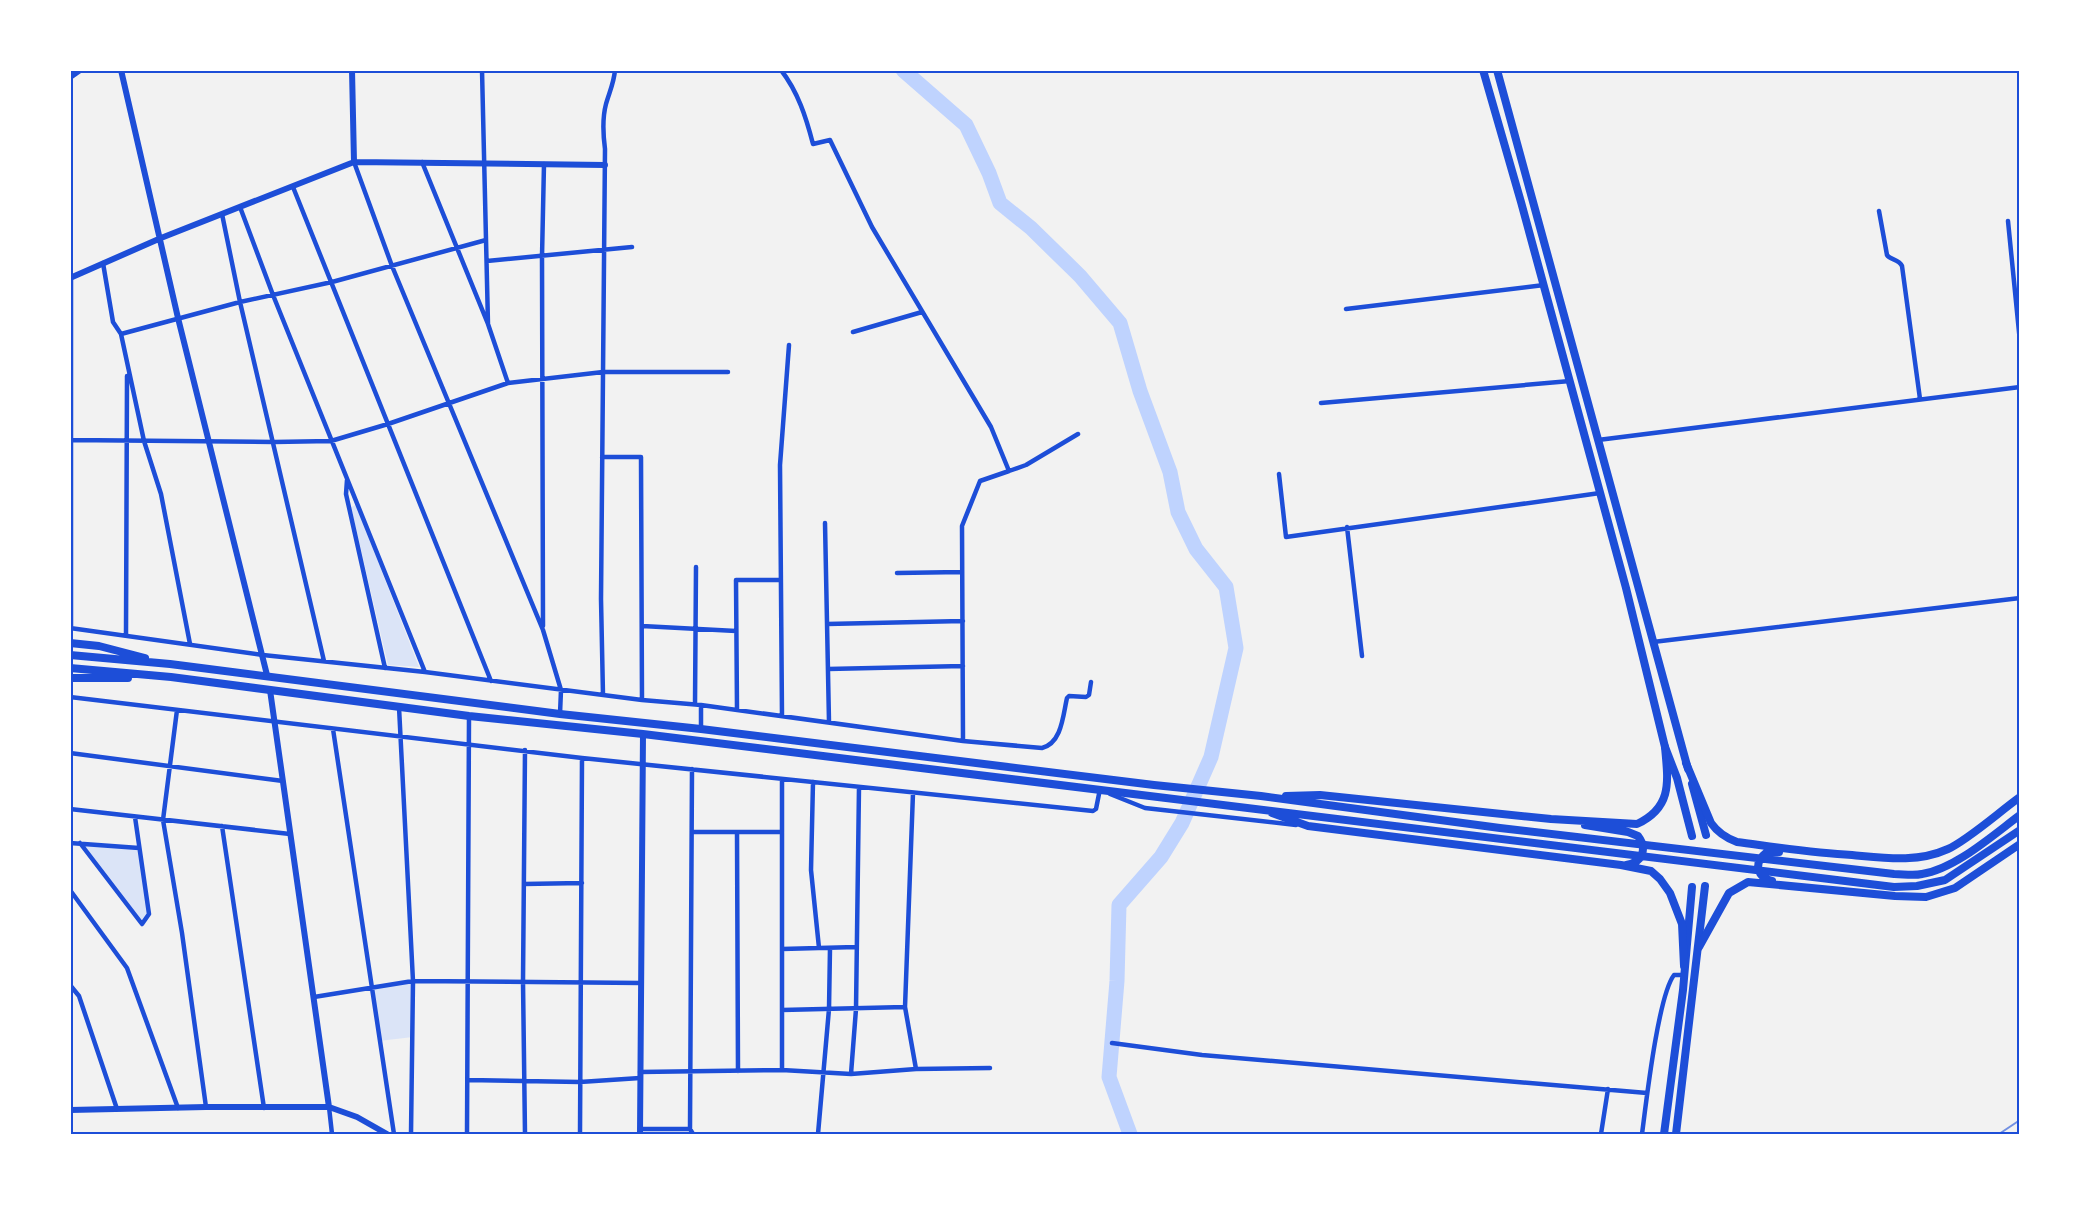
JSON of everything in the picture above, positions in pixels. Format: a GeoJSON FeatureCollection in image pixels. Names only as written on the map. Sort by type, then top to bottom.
{"type":"FeatureCollection","features":[{"type":"Feature","properties":{"kind":"main road"},"geometry":{"type":"LineString","coordinates":[[1483,70],[1600,492],[1665,747],[1677,778],[1692,836]]}},
{"type":"Feature","properties":{"kind":"main road"},"geometry":{"type":"LineString","coordinates":[[1497,70],[1706,836]]}},
{"type":"Feature","properties":{"kind":"main road"},"geometry":{"type":"LineString","coordinates":[[70,643],[99,646],[170,664]]}},
{"type":"Feature","properties":{"kind":"main road"},"geometry":{"type":"LineString","coordinates":[[70,655],[267,675],[560,714],[1261,796],[1511,830],[1894,874],[1923,874],[1940,868],[1972,850],[2019,815]]}},
{"type":"Feature","properties":{"kind":"main road"},"geometry":{"type":"LineString","coordinates":[[70,668],[171,677],[469,716],[643,734],[1894,887],[1917,886],[1945,880],[2019,830]]}},
{"type":"Feature","properties":{"kind":"main road"},"geometry":{"type":"LineString","coordinates":[[70,678],[171,677]]}},
{"type":"Feature","properties":{"kind":"main road"},"geometry":{"type":"LineString","coordinates":[[1261,796],[1320,795],[1551,819],[1637,824],[1661,805],[1668,788],[1665,747]]}},
{"type":"Feature","properties":{"kind":"main road"},"geometry":{"type":"LineString","coordinates":[[1686,763],[1716,831],[1737,842],[1810,852],[1895,858],[1914,858],[1932,854],[1950,848],[2019,797]]}},
{"type":"Feature","properties":{"kind":"main road"},"geometry":{"type":"LineString","coordinates":[[1259,808],[1308,826],[1621,865],[1651,871],[1670,893],[1682,924],[1684,971]]}},
{"type":"Feature","properties":{"kind":"main road"},"geometry":{"type":"LineString","coordinates":[[1551,819],[1628,832],[1638,836],[1643,846],[1641,857],[1632,864],[1621,865]]}},
{"type":"Feature","properties":{"kind":"main road"},"geometry":{"type":"LineString","coordinates":[[1699,947],[1729,893],[1748,882],[1909,898],[1941,893],[1963,883],[2019,844]]}},
{"type":"Feature","properties":{"kind":"main road"},"geometry":{"type":"LineString","coordinates":[[1810,852],[1766,853],[1760,859],[1758,868],[1762,877],[1771,881],[1817,885],[1860,893]]}},
{"type":"Feature","properties":{"kind":"main road"},"geometry":{"type":"LineString","coordinates":[[1676,1134],[1705,886]]}},
{"type":"Feature","properties":{"kind":"main road"},"geometry":{"type":"LineString","coordinates":[[1664,1134],[1692,887]]}},
{"type":"Feature","properties":{"kind":"street"},"geometry":{"type":"LineString","coordinates":[[70,77],[80,70]]}},
{"type":"Feature","properties":{"kind":"street"},"geometry":{"type":"LineString","coordinates":[[121,70],[178,318],[267,675]]}},
{"type":"Feature","properties":{"kind":"street"},"geometry":{"type":"LineString","coordinates":[[352,70],[354,162],[392,266],[543,630],[561,690],[560,714]]}},
{"type":"Feature","properties":{"kind":"street"},"geometry":{"type":"LineString","coordinates":[[482,70],[488,324]]}},
{"type":"Feature","properties":{"kind":"street"},"geometry":{"type":"LineString","coordinates":[[603,694],[604,120],[605,106],[613,84],[615,70]]}},
{"type":"Feature","properties":{"kind":"street"},"geometry":{"type":"LineString","coordinates":[[781,70],[804,112],[813,144],[830,140],[872,227],[991,427],[1009,471]]}},
{"type":"Feature","properties":{"kind":"street"},"geometry":{"type":"LineString","coordinates":[[605,165],[354,162],[161,238],[71,278],[71,628],[262,655],[695,704],[963,741],[1042,748],[1048,747],[1054,741],[1062,723],[1067,698],[1086,697],[1089,695],[1091,682]]}},
{"type":"Feature","properties":{"kind":"street"},"geometry":{"type":"LineString","coordinates":[[422,162],[488,324],[508,383]]}},
{"type":"Feature","properties":{"kind":"street"},"geometry":{"type":"LineString","coordinates":[[543,630],[542,257],[544,164]]}},
{"type":"Feature","properties":{"kind":"street"},"geometry":{"type":"LineString","coordinates":[[293,187],[490,681]]}},
{"type":"Feature","properties":{"kind":"street"},"geometry":{"type":"LineString","coordinates":[[240,207],[331,441],[425,672]]}},
{"type":"Feature","properties":{"kind":"street"},"geometry":{"type":"LineString","coordinates":[[1879,211],[1887,255],[1902,266],[1920,399]]}},
{"type":"Feature","properties":{"kind":"street"},"geometry":{"type":"LineString","coordinates":[[222,214],[240,302],[324,661]]}},
{"type":"Feature","properties":{"kind":"street"},"geometry":{"type":"LineString","coordinates":[[2008,221],[2019,342]]}},
{"type":"Feature","properties":{"kind":"street"},"geometry":{"type":"LineString","coordinates":[[121,334],[240,302],[332,282],[486,240]]}},
{"type":"Feature","properties":{"kind":"street"},"geometry":{"type":"LineString","coordinates":[[487,261],[632,248]]}},
{"type":"Feature","properties":{"kind":"street"},"geometry":{"type":"LineString","coordinates":[[104,263],[113,322],[121,334],[144,441],[160,494],[190,644]]}},
{"type":"Feature","properties":{"kind":"street"},"geometry":{"type":"LineString","coordinates":[[1346,309],[1544,285]]}},
{"type":"Feature","properties":{"kind":"street"},"geometry":{"type":"LineString","coordinates":[[852,332],[922,312]]}},
{"type":"Feature","properties":{"kind":"street"},"geometry":{"type":"LineString","coordinates":[[782,716],[780,465],[789,345]]}},
{"type":"Feature","properties":{"kind":"street"},"geometry":{"type":"LineString","coordinates":[[126,635],[127,367]]}},
{"type":"Feature","properties":{"kind":"street"},"geometry":{"type":"LineString","coordinates":[[71,440],[331,441],[508,383],[603,372],[728,372]]}},
{"type":"Feature","properties":{"kind":"street"},"geometry":{"type":"LineString","coordinates":[[1321,403],[1570,381]]}},
{"type":"Feature","properties":{"kind":"street"},"geometry":{"type":"LineString","coordinates":[[1598,440],[2019,387]]}},
{"type":"Feature","properties":{"kind":"street"},"geometry":{"type":"LineString","coordinates":[[963,741],[962,526],[980,481],[1026,465],[1078,434]]}},
{"type":"Feature","properties":{"kind":"street"},"geometry":{"type":"LineString","coordinates":[[602,458],[641,457],[642,699]]}},
{"type":"Feature","properties":{"kind":"street"},"geometry":{"type":"LineString","coordinates":[[1279,474],[1286,537],[1600,492]]}},
{"type":"Feature","properties":{"kind":"street"},"geometry":{"type":"LineString","coordinates":[[347,478],[346,494],[385,668]]}},
{"type":"Feature","properties":{"kind":"street"},"geometry":{"type":"LineString","coordinates":[[825,524],[829,722]]}},
{"type":"Feature","properties":{"kind":"street"},"geometry":{"type":"LineString","coordinates":[[1347,527],[1362,656]]}},
{"type":"Feature","properties":{"kind":"street"},"geometry":{"type":"LineString","coordinates":[[695,704],[696,567]]}},
{"type":"Feature","properties":{"kind":"street"},"geometry":{"type":"LineString","coordinates":[[897,573],[962,572]]}},
{"type":"Feature","properties":{"kind":"street"},"geometry":{"type":"LineString","coordinates":[[736,710],[736,580],[781,580]]}},
{"type":"Feature","properties":{"kind":"street"},"geometry":{"type":"LineString","coordinates":[[1652,642],[2019,598]]}},
{"type":"Feature","properties":{"kind":"street"},"geometry":{"type":"LineString","coordinates":[[827,624],[963,621]]}},
{"type":"Feature","properties":{"kind":"street"},"geometry":{"type":"LineString","coordinates":[[642,626],[736,630]]}},
{"type":"Feature","properties":{"kind":"street"},"geometry":{"type":"LineString","coordinates":[[828,669],[963,666]]}},
{"type":"Feature","properties":{"kind":"street"},"geometry":{"type":"LineString","coordinates":[[270,690],[332,1134]]}},
{"type":"Feature","properties":{"kind":"street"},"geometry":{"type":"LineString","coordinates":[[70,697],[582,758],[1093,811],[1096,809],[1099,789],[1145,808],[1308,826]]}},
{"type":"Feature","properties":{"kind":"street"},"geometry":{"type":"LineString","coordinates":[[701,705],[701,729]]}},
{"type":"Feature","properties":{"kind":"street"},"geometry":{"type":"LineString","coordinates":[[399,707],[413,981],[411,1134]]}},
{"type":"Feature","properties":{"kind":"street"},"geometry":{"type":"LineString","coordinates":[[177,710],[163,820],[182,933],[206,1107]]}},
{"type":"Feature","properties":{"kind":"street"},"geometry":{"type":"LineString","coordinates":[[467,1134],[469,716]]}},
{"type":"Feature","properties":{"kind":"street"},"geometry":{"type":"LineString","coordinates":[[333,729],[394,1134]]}},
{"type":"Feature","properties":{"kind":"street"},"geometry":{"type":"LineString","coordinates":[[643,734],[640,1132],[691,1132],[692,769]]}},
{"type":"Feature","properties":{"kind":"street"},"geometry":{"type":"LineString","coordinates":[[525,750],[523,982],[525,1134]]}},
{"type":"Feature","properties":{"kind":"street"},"geometry":{"type":"LineString","coordinates":[[70,753],[284,781]]}},
{"type":"Feature","properties":{"kind":"street"},"geometry":{"type":"LineString","coordinates":[[580,1134],[582,758]]}},
{"type":"Feature","properties":{"kind":"street"},"geometry":{"type":"LineString","coordinates":[[782,779],[782,1070]]}},
{"type":"Feature","properties":{"kind":"street"},"geometry":{"type":"LineString","coordinates":[[813,782],[811,870],[819,948]]}},
{"type":"Feature","properties":{"kind":"street"},"geometry":{"type":"LineString","coordinates":[[851,1074],[856,1009],[859,787]]}},
{"type":"Feature","properties":{"kind":"street"},"geometry":{"type":"LineString","coordinates":[[913,793],[905,1007],[916,1069]]}},
{"type":"Feature","properties":{"kind":"street"},"geometry":{"type":"LineString","coordinates":[[70,809],[290,834]]}},
{"type":"Feature","properties":{"kind":"street"},"geometry":{"type":"LineString","coordinates":[[80,843],[142,924],[148,914],[135,817]]}},
{"type":"Feature","properties":{"kind":"street"},"geometry":{"type":"LineString","coordinates":[[222,826],[264,1108]]}},
{"type":"Feature","properties":{"kind":"street"},"geometry":{"type":"LineString","coordinates":[[692,832],[782,831]]}},
{"type":"Feature","properties":{"kind":"street"},"geometry":{"type":"LineString","coordinates":[[737,832],[738,1071]]}},
{"type":"Feature","properties":{"kind":"street"},"geometry":{"type":"LineString","coordinates":[[70,843],[139,848]]}},
{"type":"Feature","properties":{"kind":"street"},"geometry":{"type":"LineString","coordinates":[[524,884],[582,883]]}},
{"type":"Feature","properties":{"kind":"street"},"geometry":{"type":"LineString","coordinates":[[70,890],[127,968],[178,1108]]}},
{"type":"Feature","properties":{"kind":"street"},"geometry":{"type":"LineString","coordinates":[[782,948],[856,947]]}},
{"type":"Feature","properties":{"kind":"street"},"geometry":{"type":"LineString","coordinates":[[818,1134],[830,1009],[830,948]]}},
{"type":"Feature","properties":{"kind":"street"},"geometry":{"type":"LineString","coordinates":[[1641,1134],[1662,1010],[1670,980],[1674,975],[1684,971]]}},
{"type":"Feature","properties":{"kind":"street"},"geometry":{"type":"LineString","coordinates":[[314,997],[413,981],[641,983]]}},
{"type":"Feature","properties":{"kind":"street"},"geometry":{"type":"LineString","coordinates":[[70,985],[78,996],[117,1109]]}},
{"type":"Feature","properties":{"kind":"street"},"geometry":{"type":"LineString","coordinates":[[782,1010],[905,1007]]}},
{"type":"Feature","properties":{"kind":"street"},"geometry":{"type":"LineString","coordinates":[[1112,1043],[1202,1055],[1647,1093]]}},
{"type":"Feature","properties":{"kind":"street"},"geometry":{"type":"LineString","coordinates":[[468,1080],[580,1082],[691,1071],[782,1070],[851,1074],[916,1069],[990,1068]]}},
{"type":"Feature","properties":{"kind":"street"},"geometry":{"type":"LineString","coordinates":[[1602,1134],[1608,1089]]}},
{"type":"Feature","properties":{"kind":"street"},"geometry":{"type":"LineString","coordinates":[[70,1110],[329,1107],[357,1117],[387,1134]]}},
{"type":"Feature","properties":{"kind":"shaded area"},"geometry":{"type":"Polygon","coordinates":[[[356,505],[419,667],[388,665],[351,507],[356,505]]]}},
{"type":"Feature","properties":{"kind":"shaded area"},"geometry":{"type":"Polygon","coordinates":[[[80,843],[139,848],[149,914],[142,924],[80,843]]]}},
{"type":"Feature","properties":{"kind":"shaded area"},"geometry":{"type":"Polygon","coordinates":[[[413,981],[413,1037],[379,1041],[371,989],[413,981]]]}},
{"type":"Feature","properties":{"kind":"waterway"},"geometry":{"type":"LineString","coordinates":[[903,70],[966,125],[989,173],[1000,203],[1031,228],[1080,276],[1120,323],[1140,391],[1170,472],[1178,512],[1196,549],[1226,587],[1236,648],[1211,757],[1182,823],[1161,857],[1119,905],[1117,981],[1109,1077],[1130,1134]]}},
{"type":"Feature","properties":{"kind":"railway"},"geometry":{"type":"LineString","coordinates":[[1999,1134],[2020,1120]]}}]}
